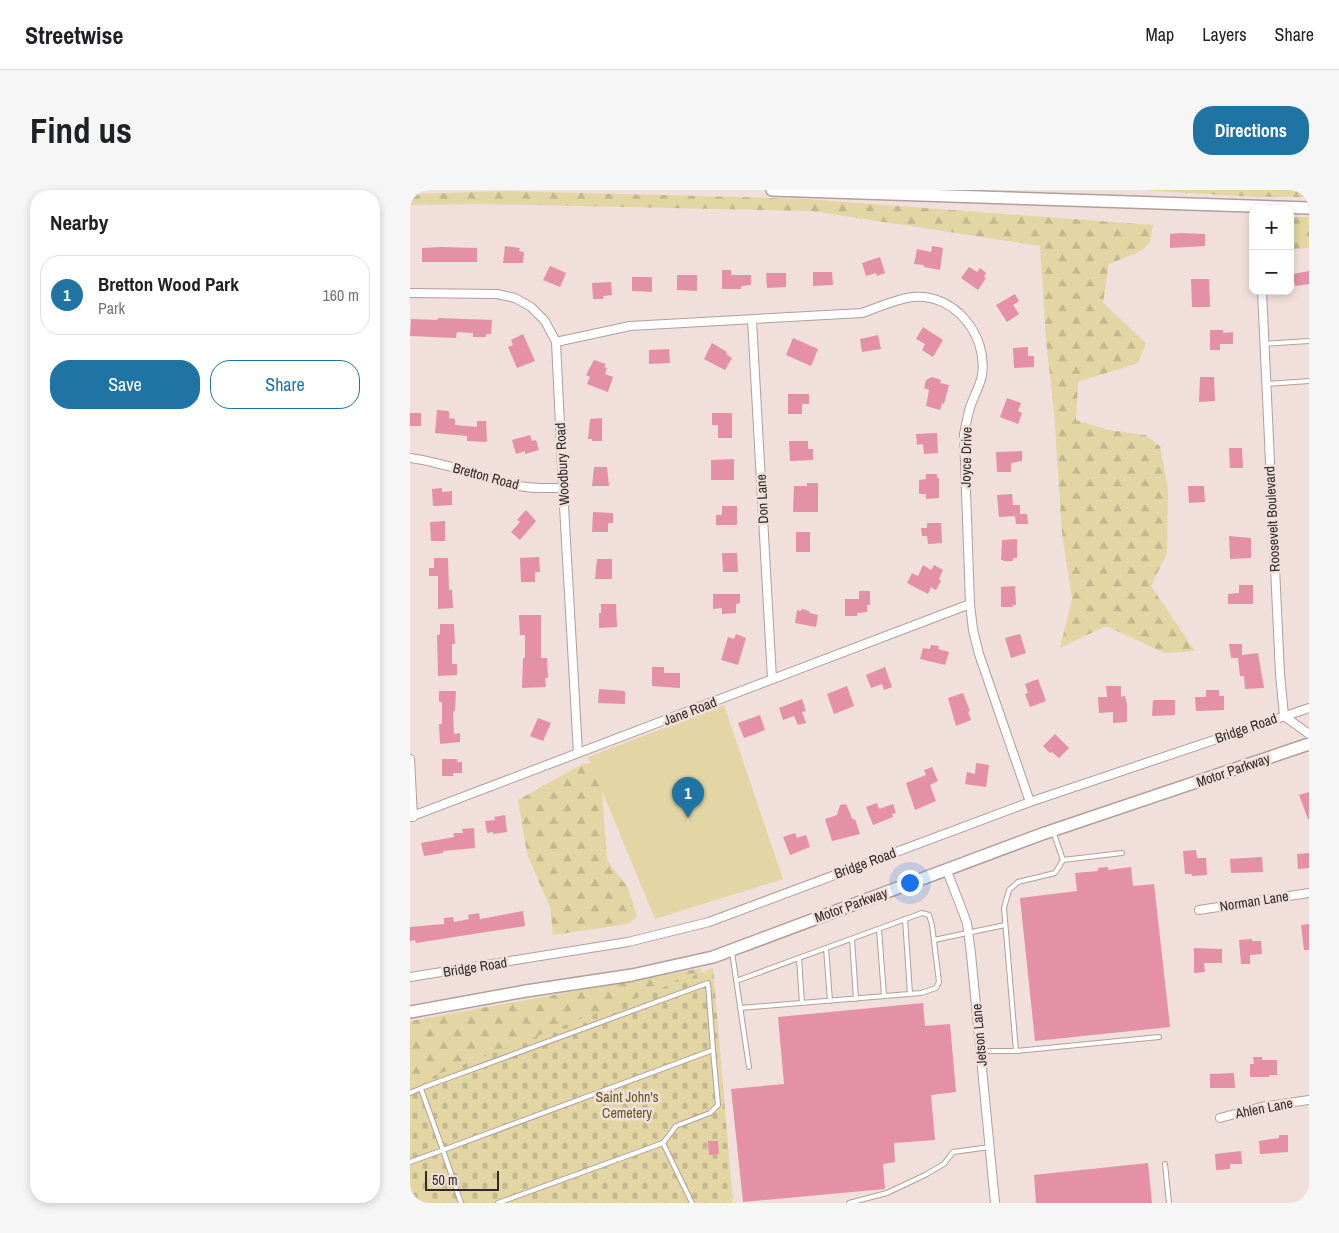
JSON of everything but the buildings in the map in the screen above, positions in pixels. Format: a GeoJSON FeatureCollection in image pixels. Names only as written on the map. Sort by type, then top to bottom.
{"type":"FeatureCollection","features":[{"type":"Feature","properties":{"kind":"main road"},"geometry":{"type":"LineString","coordinates":[[772,190],[1249,208]]}},
{"type":"Feature","properties":{"kind":"main road"},"geometry":{"type":"LineString","coordinates":[[1294,208],[1309,208]]}},
{"type":"Feature","properties":{"kind":"main road","name":"Motor Parkway"},"geometry":{"type":"LineString","coordinates":[[410,1012],[526,991],[632,975],[713,957],[1053,831],[1309,744]]}},
{"type":"Feature","properties":{"kind":"street","name":"Woodbury Road"},"geometry":{"type":"LineString","coordinates":[[410,293],[497,294],[515,298],[530,307],[545,321],[556,342],[562,488],[578,753]]}},
{"type":"Feature","properties":{"kind":"street","name":"Roosevelt Boulevard"},"geometry":{"type":"LineString","coordinates":[[1262,295],[1280,674],[1284,716]]}},
{"type":"Feature","properties":{"kind":"street","name":"Joyce Drive"},"geometry":{"type":"LineString","coordinates":[[556,342],[630,326],[862,312],[898,300],[915,297],[934,299],[952,307],[968,321],[978,338],[982,357],[982,376],[969,412],[964,434],[970,604],[979,654],[1030,802]]}},
{"type":"Feature","properties":{"kind":"street","name":"Don Lane"},"geometry":{"type":"LineString","coordinates":[[752,320],[772,679]]}},
{"type":"Feature","properties":{"kind":"street","name":"Bretton Road"},"geometry":{"type":"LineString","coordinates":[[410,458],[445,465],[521,486],[562,488]]}},
{"type":"Feature","properties":{"kind":"street","name":"Jane Road"},"geometry":{"type":"LineString","coordinates":[[412,817],[970,604]]}},
{"type":"Feature","properties":{"kind":"street","name":"Bridge Road"},"geometry":{"type":"LineString","coordinates":[[410,977],[628,942],[708,922],[1030,802],[1309,708]]}},
{"type":"Feature","properties":{"kind":"street"},"geometry":{"type":"LineString","coordinates":[[1284,716],[1309,734]]}},
{"type":"Feature","properties":{"kind":"street"},"geometry":{"type":"LineString","coordinates":[[410,758],[412,817]]}},
{"type":"Feature","properties":{"kind":"street","name":"Jetson Lane"},"geometry":{"type":"LineString","coordinates":[[947,871],[967,923],[996,1203]]}},
{"type":"Feature","properties":{"kind":"street","name":"Norman Lane"},"geometry":{"type":"LineString","coordinates":[[1199,910],[1309,893]]}},
{"type":"Feature","properties":{"kind":"street","name":"Ahlen Lane"},"geometry":{"type":"LineString","coordinates":[[1220,1118],[1261,1107],[1309,1100]]}},
{"type":"Feature","properties":{"kind":"lane"},"geometry":{"type":"LineString","coordinates":[[1264,344],[1309,341]]}},
{"type":"Feature","properties":{"kind":"lane"},"geometry":{"type":"LineString","coordinates":[[1266,384],[1309,381]]}},
{"type":"Feature","properties":{"kind":"lane"},"geometry":{"type":"LineString","coordinates":[[1053,831],[1063,860]]}},
{"type":"Feature","properties":{"kind":"lane"},"geometry":{"type":"LineString","coordinates":[[1063,860],[1122,853]]}},
{"type":"Feature","properties":{"kind":"lane"},"geometry":{"type":"LineString","coordinates":[[1016,1051],[1004,908],[1009,890],[1018,882],[1055,873],[1063,860]]}},
{"type":"Feature","properties":{"kind":"lane"},"geometry":{"type":"LineString","coordinates":[[736,981],[922,913],[929,915],[939,982],[936,988],[922,993],[740,1008]]}},
{"type":"Feature","properties":{"kind":"lane"},"geometry":{"type":"LineString","coordinates":[[905,919],[910,994]]}},
{"type":"Feature","properties":{"kind":"lane"},"geometry":{"type":"LineString","coordinates":[[934,940],[1006,925]]}},
{"type":"Feature","properties":{"kind":"lane"},"geometry":{"type":"LineString","coordinates":[[879,929],[884,996]]}},
{"type":"Feature","properties":{"kind":"lane"},"geometry":{"type":"LineString","coordinates":[[852,939],[856,999]]}},
{"type":"Feature","properties":{"kind":"lane"},"geometry":{"type":"LineString","coordinates":[[826,948],[830,1001]]}},
{"type":"Feature","properties":{"kind":"lane"},"geometry":{"type":"LineString","coordinates":[[732,950],[749,1068]]}},
{"type":"Feature","properties":{"kind":"lane"},"geometry":{"type":"LineString","coordinates":[[799,958],[802,1003]]}},
{"type":"Feature","properties":{"kind":"lane"},"geometry":{"type":"LineString","coordinates":[[410,1092],[708,983],[718,1105],[710,1113],[676,1126],[663,1143],[498,1203]]}},
{"type":"Feature","properties":{"kind":"lane"},"geometry":{"type":"LineString","coordinates":[[981,1051],[1016,1051],[1159,1037]]}},
{"type":"Feature","properties":{"kind":"lane"},"geometry":{"type":"LineString","coordinates":[[410,1162],[713,1050]]}},
{"type":"Feature","properties":{"kind":"lane"},"geometry":{"type":"LineString","coordinates":[[421,1088],[461,1203]]}},
{"type":"Feature","properties":{"kind":"lane"},"geometry":{"type":"LineString","coordinates":[[663,1143],[692,1203]]}},
{"type":"Feature","properties":{"kind":"lane"},"geometry":{"type":"LineString","coordinates":[[848,1203],[887,1194],[944,1164],[953,1152],[990,1147]]}},
{"type":"Feature","properties":{"kind":"lane"},"geometry":{"type":"LineString","coordinates":[[1165,1164],[1169,1203]]}},
{"type":"Feature","properties":{"kind":"green space"},"geometry":{"type":"Polygon","coordinates":[[[1140,190],[1309,190],[1309,197],[1255,197],[1140,190]]]}},
{"type":"Feature","properties":{"kind":"green space"},"geometry":{"type":"Polygon","coordinates":[[[508,191],[806,199],[1153,225],[1150,242],[1143,250],[1109,264],[1103,303],[1146,343],[1138,363],[1078,382],[1076,420],[1109,430],[1145,435],[1160,446],[1168,489],[1167,553],[1151,586],[1195,651],[1165,653],[1106,626],[1060,648],[1072,599],[1062,534],[1040,246],[812,211],[480,204],[410,205],[410,194],[508,191]]]}},
{"type":"Feature","properties":{"kind":"green space"},"geometry":{"type":"Polygon","coordinates":[[[1294,217],[1309,217],[1309,248],[1294,249],[1294,217]]]}},
{"type":"Feature","properties":{"kind":"green space"},"geometry":{"type":"Polygon","coordinates":[[[724,705],[783,879],[655,919],[588,757],[724,705]]]}},
{"type":"Feature","properties":{"kind":"green space"},"geometry":{"type":"Polygon","coordinates":[[[600,763],[607,860],[628,888],[637,916],[628,924],[553,935],[550,907],[527,854],[518,800],[582,764],[600,763]]]}},
{"type":"Feature","properties":{"kind":"green space"},"geometry":{"type":"Polygon","coordinates":[[[702,968],[699,982],[410,1085],[410,1021],[702,968]]]}},
{"type":"Feature","properties":{"kind":"green space","name":"Saint John's Cemetery"},"geometry":{"type":"Polygon","coordinates":[[[713,968],[733,1203],[410,1203],[410,1085],[713,968]]]}},
{"type":"Feature","properties":{"kind":"place","name":"Bretton Wood Park"},"geometry":{"type":"Point","coordinates":[688,818]}}]}
